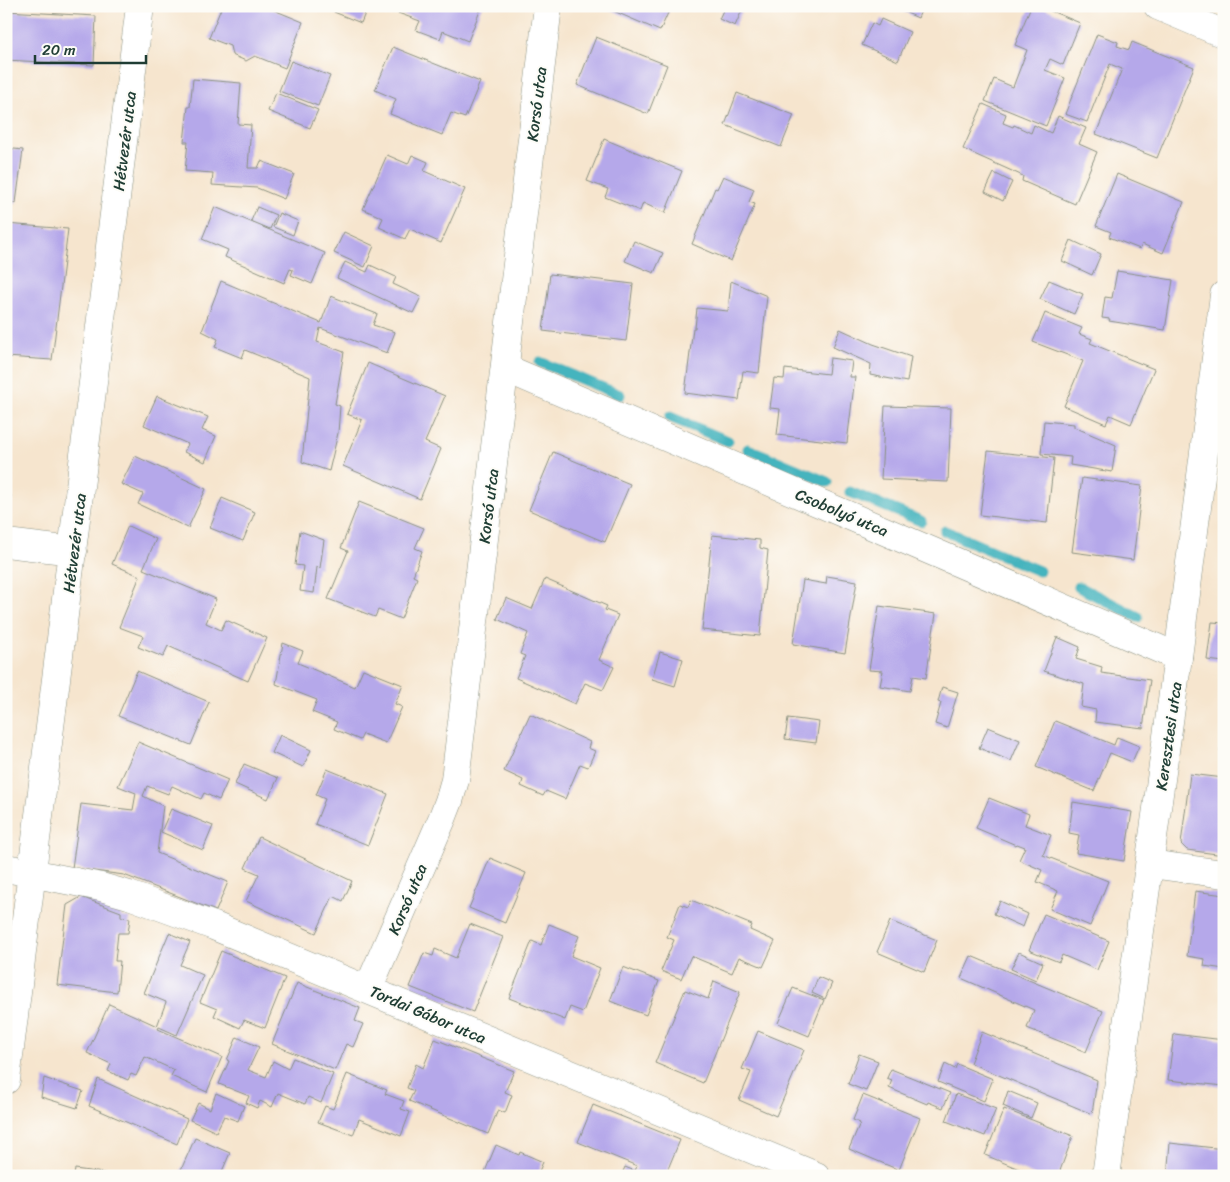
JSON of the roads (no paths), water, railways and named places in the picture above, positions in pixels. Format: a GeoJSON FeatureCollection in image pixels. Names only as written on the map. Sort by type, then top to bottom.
{"type":"FeatureCollection","features":[{"type":"Feature","properties":{"kind":"street","name":"Hétvezér utca"},"geometry":{"type":"LineString","coordinates":[[6,1080],[19,871],[73,551],[140,6]]}},
{"type":"Feature","properties":{"kind":"street","name":"Korsó utca"},"geometry":{"type":"LineString","coordinates":[[368,989],[442,819],[455,780],[548,6]]}},
{"type":"Feature","properties":{"kind":"street"},"geometry":{"type":"LineString","coordinates":[[1158,6],[1224,34]]}},
{"type":"Feature","properties":{"kind":"street","name":"Keresztesi utca"},"geometry":{"type":"LineString","coordinates":[[1106,1176],[1178,657],[1224,295]]}},
{"type":"Feature","properties":{"kind":"street","name":"Csobolyó utca"},"geometry":{"type":"LineString","coordinates":[[505,368],[1178,657]]}},
{"type":"Feature","properties":{"kind":"street"},"geometry":{"type":"LineString","coordinates":[[6,543],[73,551]]}},
{"type":"Feature","properties":{"kind":"street"},"geometry":{"type":"LineString","coordinates":[[1150,864],[1224,874]]}},
{"type":"Feature","properties":{"kind":"street","name":"Tordai Gábor utca"},"geometry":{"type":"LineString","coordinates":[[19,871],[79,882],[129,895],[214,926],[816,1176]]}},
{"type":"Feature","properties":{"kind":"waterway"},"geometry":{"type":"LineString","coordinates":[[540,362],[620,395]]}},
{"type":"Feature","properties":{"kind":"waterway"},"geometry":{"type":"LineString","coordinates":[[670,417],[728,441]]}},
{"type":"Feature","properties":{"kind":"waterway"},"geometry":{"type":"LineString","coordinates":[[748,449],[768,457]]}},
{"type":"Feature","properties":{"kind":"waterway"},"geometry":{"type":"LineString","coordinates":[[775,460],[827,482]]}},
{"type":"Feature","properties":{"kind":"waterway"},"geometry":{"type":"LineString","coordinates":[[850,492],[921,521]]}},
{"type":"Feature","properties":{"kind":"waterway"},"geometry":{"type":"LineString","coordinates":[[945,531],[1004,556]]}},
{"type":"Feature","properties":{"kind":"waterway"},"geometry":{"type":"LineString","coordinates":[[1010,559],[1039,571]]}},
{"type":"Feature","properties":{"kind":"waterway"},"geometry":{"type":"LineString","coordinates":[[1079,587],[1138,617]]}}]}
